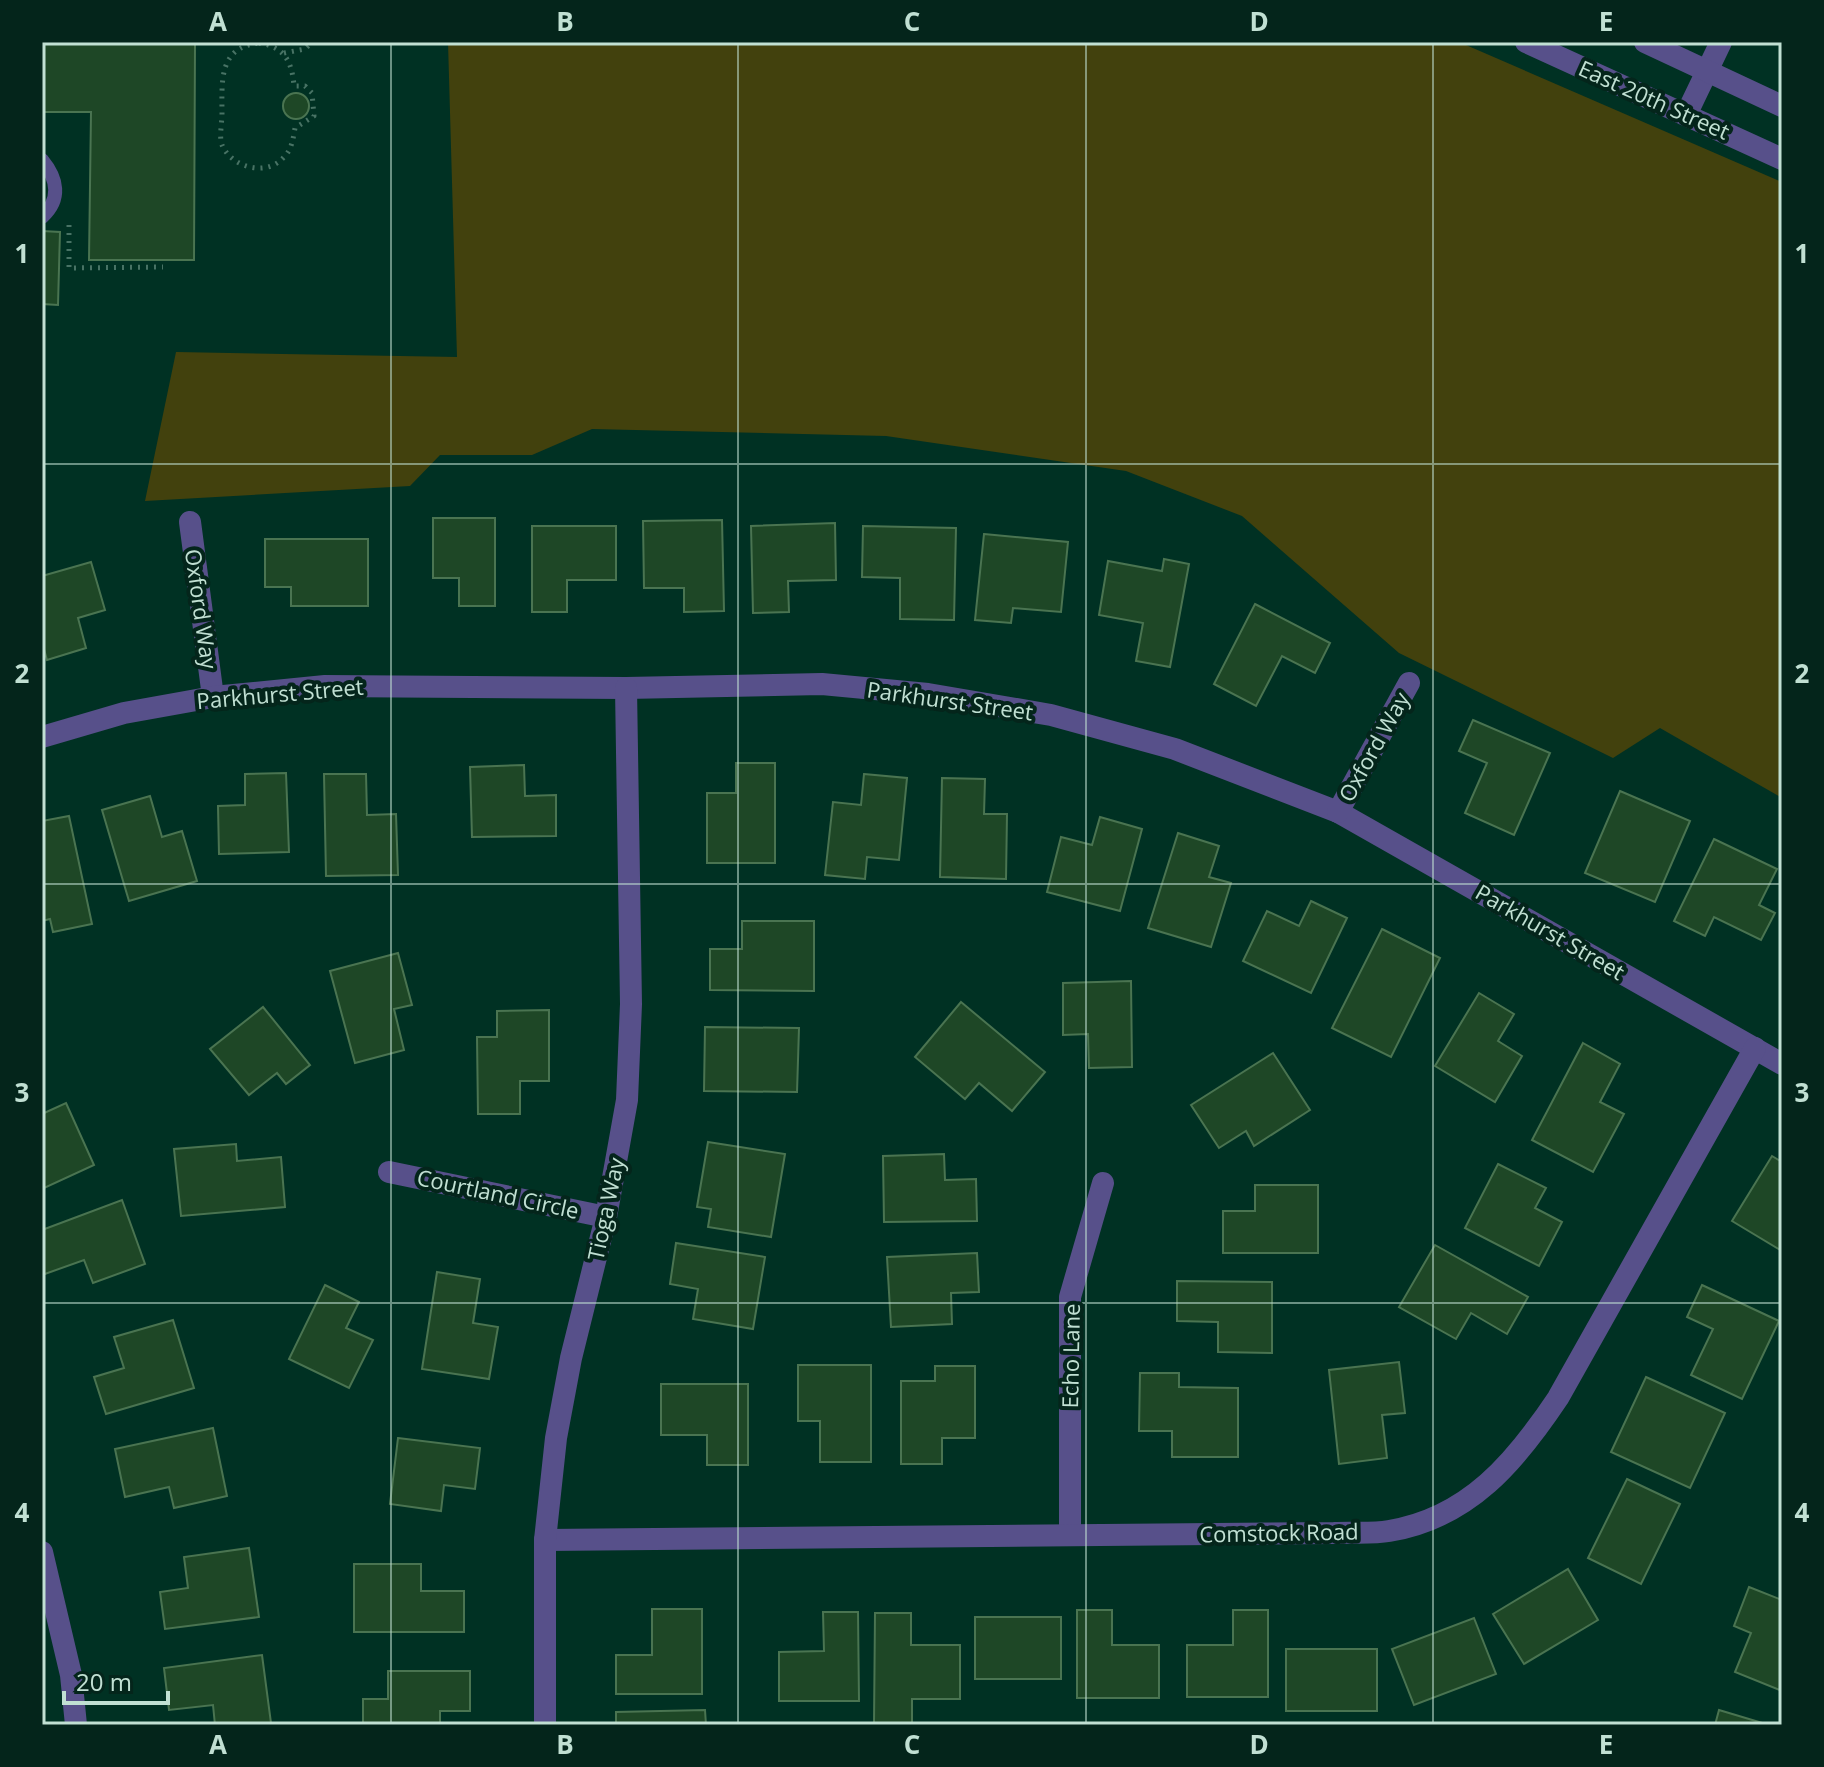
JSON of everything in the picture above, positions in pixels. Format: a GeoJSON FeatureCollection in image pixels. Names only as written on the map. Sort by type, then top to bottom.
{"type":"FeatureCollection","features":[{"type":"Feature","properties":{"kind":"street","name":"East 20th Street"},"geometry":{"type":"LineString","coordinates":[[1526,42],[1782,159]]}},
{"type":"Feature","properties":{"kind":"street"},"geometry":{"type":"LineString","coordinates":[[1645,42],[1782,106]]}},
{"type":"Feature","properties":{"kind":"street"},"geometry":{"type":"LineString","coordinates":[[1686,115],[1721,42]]}},
{"type":"Feature","properties":{"kind":"street","name":"Oxford Way"},"geometry":{"type":"LineString","coordinates":[[190,522],[213,697]]}},
{"type":"Feature","properties":{"kind":"street","name":"Oxford Way"},"geometry":{"type":"LineString","coordinates":[[1338,812],[1409,683]]}},
{"type":"Feature","properties":{"kind":"street","name":"Parkhurst Street"},"geometry":{"type":"LineString","coordinates":[[42,737],[124,713],[213,697],[325,686],[626,688],[822,684],[928,694],[1051,715],[1175,749],[1338,812],[1782,1064]]}},
{"type":"Feature","properties":{"kind":"street","name":"Tioga Way"},"geometry":{"type":"LineString","coordinates":[[545,1725],[545,1540],[556,1438],[606,1217],[627,1100],[631,1004],[626,688]]}},
{"type":"Feature","properties":{"kind":"street","name":"Comstock Road"},"geometry":{"type":"LineString","coordinates":[[545,1540],[1390,1531],[1438,1516],[1483,1488],[1522,1452],[1558,1398],[1755,1048]]}},
{"type":"Feature","properties":{"kind":"street","name":"Courtland Circle"},"geometry":{"type":"LineString","coordinates":[[389,1172],[606,1217]]}},
{"type":"Feature","properties":{"kind":"street","name":"Echo Lane"},"geometry":{"type":"LineString","coordinates":[[1070,1534],[1070,1297],[1103,1183]]}},
{"type":"Feature","properties":{"kind":"street"},"geometry":{"type":"LineString","coordinates":[[42,1552],[71,1675],[76,1725]]}},
{"type":"Feature","properties":{"kind":"lane"},"geometry":{"type":"LineString","coordinates":[[42,160],[55,175],[56,198],[42,217]]}},
{"type":"Feature","properties":{"kind":"path"},"geometry":{"type":"LineString","coordinates":[[283,53],[292,66],[294,86],[305,86],[312,93],[314,116],[295,128],[291,148],[284,158],[274,165],[249,168],[236,162],[222,145],[222,70],[229,55],[248,44],[269,44],[283,53],[305,49],[312,42]]}},
{"type":"Feature","properties":{"kind":"path"},"geometry":{"type":"LineString","coordinates":[[71,216],[69,268],[163,267]]}},
{"type":"Feature","properties":{"kind":"shaded area"},"geometry":{"type":"Polygon","coordinates":[[[448,42],[1459,42],[1782,182],[1782,798],[1660,728],[1613,758],[1399,653],[1242,516],[1126,471],[886,436],[592,429],[532,455],[440,455],[410,486],[145,501],[176,352],[457,357],[448,42]]]}},
{"type":"Feature","properties":{"kind":"building"},"geometry":{"type":"Polygon","coordinates":[[[42,42],[195,42],[194,260],[89,260],[91,112],[42,112],[42,42]]]}},
{"type":"Feature","properties":{"kind":"building"},"geometry":{"type":"Polygon","coordinates":[[[296,93],[305,97],[309,106],[305,115],[296,119],[287,115],[283,106],[287,97],[296,93]]]}},
{"type":"Feature","properties":{"kind":"building"},"geometry":{"type":"Polygon","coordinates":[[[42,231],[60,232],[58,305],[42,304],[42,231]]]}},
{"type":"Feature","properties":{"kind":"building"},"geometry":{"type":"Polygon","coordinates":[[[433,518],[495,518],[495,606],[459,606],[459,578],[433,578],[433,518]]]}},
{"type":"Feature","properties":{"kind":"building"},"geometry":{"type":"Polygon","coordinates":[[[722,520],[724,611],[684,612],[684,588],[644,588],[643,521],[722,520]]]}},
{"type":"Feature","properties":{"kind":"building"},"geometry":{"type":"Polygon","coordinates":[[[835,523],[836,580],[788,581],[789,612],[753,613],[751,526],[835,523]]]}},
{"type":"Feature","properties":{"kind":"building"},"geometry":{"type":"Polygon","coordinates":[[[532,526],[616,526],[616,580],[567,580],[567,612],[532,612],[532,526]]]}},
{"type":"Feature","properties":{"kind":"building"},"geometry":{"type":"Polygon","coordinates":[[[863,526],[956,528],[954,620],[900,619],[900,578],[862,577],[863,526]]]}},
{"type":"Feature","properties":{"kind":"building"},"geometry":{"type":"Polygon","coordinates":[[[984,534],[1068,542],[1061,612],[1013,608],[1011,623],[975,620],[984,534]]]}},
{"type":"Feature","properties":{"kind":"building"},"geometry":{"type":"Polygon","coordinates":[[[265,539],[368,539],[368,606],[291,606],[291,587],[265,587],[265,539]]]}},
{"type":"Feature","properties":{"kind":"building"},"geometry":{"type":"Polygon","coordinates":[[[1164,559],[1189,564],[1170,667],[1136,661],[1143,623],[1099,615],[1108,561],[1162,571],[1164,559]]]}},
{"type":"Feature","properties":{"kind":"building"},"geometry":{"type":"Polygon","coordinates":[[[91,562],[105,610],[78,618],[86,648],[47,660],[42,642],[42,576],[91,562]]]}},
{"type":"Feature","properties":{"kind":"building"},"geometry":{"type":"Polygon","coordinates":[[[1255,604],[1330,643],[1315,673],[1282,656],[1256,706],[1214,684],[1255,604]]]}},
{"type":"Feature","properties":{"kind":"building"},"geometry":{"type":"Polygon","coordinates":[[[1473,720],[1550,753],[1514,835],[1465,813],[1487,763],[1459,751],[1473,720]]]}},
{"type":"Feature","properties":{"kind":"building"},"geometry":{"type":"Polygon","coordinates":[[[736,763],[775,763],[775,863],[707,863],[707,793],[736,793],[736,763]]]}},
{"type":"Feature","properties":{"kind":"building"},"geometry":{"type":"Polygon","coordinates":[[[524,765],[525,796],[556,795],[556,836],[472,837],[470,767],[524,765]]]}},
{"type":"Feature","properties":{"kind":"building"},"geometry":{"type":"Polygon","coordinates":[[[286,773],[289,852],[219,854],[218,806],[245,805],[245,774],[286,773]]]}},
{"type":"Feature","properties":{"kind":"building"},"geometry":{"type":"Polygon","coordinates":[[[324,774],[366,774],[367,815],[396,814],[398,875],[326,876],[324,774]]]}},
{"type":"Feature","properties":{"kind":"building"},"geometry":{"type":"Polygon","coordinates":[[[864,774],[907,778],[899,860],[867,857],[865,879],[825,875],[833,802],[861,805],[864,774]]]}},
{"type":"Feature","properties":{"kind":"building"},"geometry":{"type":"Polygon","coordinates":[[[942,778],[985,779],[984,814],[1007,814],[1006,879],[940,877],[942,778]]]}},
{"type":"Feature","properties":{"kind":"building"},"geometry":{"type":"Polygon","coordinates":[[[1620,791],[1690,821],[1655,902],[1585,873],[1620,791]]]}},
{"type":"Feature","properties":{"kind":"building"},"geometry":{"type":"Polygon","coordinates":[[[150,796],[162,837],[182,831],[197,881],[129,901],[102,810],[150,796]]]}},
{"type":"Feature","properties":{"kind":"building"},"geometry":{"type":"Polygon","coordinates":[[[69,816],[92,924],[53,932],[50,919],[42,921],[42,821],[69,816]]]}},
{"type":"Feature","properties":{"kind":"building"},"geometry":{"type":"Polygon","coordinates":[[[1100,817],[1142,829],[1120,911],[1047,892],[1061,837],[1092,845],[1100,817]]]}},
{"type":"Feature","properties":{"kind":"building"},"geometry":{"type":"Polygon","coordinates":[[[1178,833],[1219,846],[1209,877],[1231,883],[1211,947],[1148,928],[1178,833]]]}},
{"type":"Feature","properties":{"kind":"building"},"geometry":{"type":"Polygon","coordinates":[[[1714,839],[1777,869],[1759,905],[1775,913],[1761,940],[1714,917],[1705,936],[1674,921],[1714,839]]]}},
{"type":"Feature","properties":{"kind":"building"},"geometry":{"type":"Polygon","coordinates":[[[1311,901],[1347,918],[1311,993],[1243,961],[1267,911],[1299,926],[1311,901]]]}},
{"type":"Feature","properties":{"kind":"building"},"geometry":{"type":"Polygon","coordinates":[[[742,921],[814,921],[814,991],[710,990],[710,949],[742,949],[742,921]]]}},
{"type":"Feature","properties":{"kind":"building"},"geometry":{"type":"Polygon","coordinates":[[[1382,929],[1440,958],[1391,1057],[1332,1028],[1382,929]]]}},
{"type":"Feature","properties":{"kind":"building"},"geometry":{"type":"Polygon","coordinates":[[[398,953],[412,1005],[394,1009],[404,1050],[355,1063],[330,971],[398,953]]]}},
{"type":"Feature","properties":{"kind":"building"},"geometry":{"type":"Polygon","coordinates":[[[1131,981],[1132,1067],[1089,1068],[1088,1034],[1063,1035],[1063,983],[1131,981]]]}},
{"type":"Feature","properties":{"kind":"building"},"geometry":{"type":"Polygon","coordinates":[[[1479,993],[1514,1014],[1498,1041],[1522,1056],[1495,1102],[1435,1066],[1479,993]]]}},
{"type":"Feature","properties":{"kind":"building"},"geometry":{"type":"Polygon","coordinates":[[[961,1002],[1045,1072],[1012,1111],[979,1083],[965,1099],[915,1057],[961,1002]]]}},
{"type":"Feature","properties":{"kind":"building"},"geometry":{"type":"Polygon","coordinates":[[[263,1007],[310,1065],[286,1084],[277,1073],[249,1095],[210,1049],[263,1007]]]}},
{"type":"Feature","properties":{"kind":"building"},"geometry":{"type":"Polygon","coordinates":[[[549,1010],[549,1081],[520,1081],[520,1114],[478,1114],[477,1037],[497,1037],[497,1011],[549,1010]]]}},
{"type":"Feature","properties":{"kind":"building"},"geometry":{"type":"Polygon","coordinates":[[[705,1027],[799,1028],[797,1092],[704,1091],[705,1027]]]}},
{"type":"Feature","properties":{"kind":"building"},"geometry":{"type":"Polygon","coordinates":[[[1583,1043],[1620,1064],[1600,1102],[1624,1114],[1593,1172],[1532,1140],[1583,1043]]]}},
{"type":"Feature","properties":{"kind":"building"},"geometry":{"type":"Polygon","coordinates":[[[1273,1053],[1310,1110],[1254,1146],[1246,1131],[1219,1148],[1191,1105],[1273,1053]]]}},
{"type":"Feature","properties":{"kind":"building"},"geometry":{"type":"Polygon","coordinates":[[[66,1103],[94,1165],[42,1189],[42,1114],[66,1103]]]}},
{"type":"Feature","properties":{"kind":"building"},"geometry":{"type":"Polygon","coordinates":[[[708,1142],[785,1154],[771,1237],[708,1227],[711,1209],[697,1207],[708,1142]]]}},
{"type":"Feature","properties":{"kind":"building"},"geometry":{"type":"Polygon","coordinates":[[[236,1144],[237,1161],[281,1157],[285,1207],[181,1216],[174,1149],[236,1144]]]}},
{"type":"Feature","properties":{"kind":"building"},"geometry":{"type":"Polygon","coordinates":[[[944,1154],[945,1180],[976,1179],[977,1221],[884,1222],[883,1156],[944,1154]]]}},
{"type":"Feature","properties":{"kind":"building"},"geometry":{"type":"Polygon","coordinates":[[[1772,1156],[1782,1162],[1782,1251],[1732,1221],[1772,1156]]]}},
{"type":"Feature","properties":{"kind":"building"},"geometry":{"type":"Polygon","coordinates":[[[1498,1164],[1546,1188],[1535,1208],[1562,1222],[1539,1266],[1465,1228],[1498,1164]]]}},
{"type":"Feature","properties":{"kind":"building"},"geometry":{"type":"Polygon","coordinates":[[[1255,1185],[1318,1185],[1318,1253],[1223,1253],[1223,1211],[1255,1211],[1255,1185]]]}},
{"type":"Feature","properties":{"kind":"building"},"geometry":{"type":"Polygon","coordinates":[[[122,1200],[145,1264],[93,1283],[84,1260],[42,1275],[42,1230],[122,1200]]]}},
{"type":"Feature","properties":{"kind":"building"},"geometry":{"type":"Polygon","coordinates":[[[676,1243],[765,1257],[753,1329],[693,1319],[698,1289],[670,1284],[676,1243]]]}},
{"type":"Feature","properties":{"kind":"building"},"geometry":{"type":"Polygon","coordinates":[[[1435,1245],[1528,1297],[1507,1334],[1471,1313],[1456,1339],[1399,1307],[1435,1245]]]}},
{"type":"Feature","properties":{"kind":"building"},"geometry":{"type":"Polygon","coordinates":[[[977,1253],[979,1292],[951,1293],[952,1324],[891,1327],[887,1257],[977,1253]]]}},
{"type":"Feature","properties":{"kind":"building"},"geometry":{"type":"Polygon","coordinates":[[[437,1272],[480,1279],[473,1323],[498,1327],[489,1379],[422,1369],[437,1272]]]}},
{"type":"Feature","properties":{"kind":"building"},"geometry":{"type":"Polygon","coordinates":[[[1177,1281],[1272,1282],[1272,1353],[1218,1352],[1218,1322],[1177,1321],[1177,1281]]]}},
{"type":"Feature","properties":{"kind":"building"},"geometry":{"type":"Polygon","coordinates":[[[325,1285],[359,1302],[346,1328],[373,1340],[349,1388],[289,1359],[325,1285]]]}},
{"type":"Feature","properties":{"kind":"building"},"geometry":{"type":"Polygon","coordinates":[[[1702,1285],[1779,1321],[1742,1399],[1691,1375],[1713,1329],[1687,1317],[1702,1285]]]}},
{"type":"Feature","properties":{"kind":"building"},"geometry":{"type":"Polygon","coordinates":[[[173,1320],[194,1388],[106,1414],[94,1377],[124,1368],[114,1337],[173,1320]]]}},
{"type":"Feature","properties":{"kind":"building"},"geometry":{"type":"Polygon","coordinates":[[[1399,1362],[1405,1413],[1382,1415],[1387,1458],[1339,1464],[1329,1370],[1399,1362]]]}},
{"type":"Feature","properties":{"kind":"building"},"geometry":{"type":"Polygon","coordinates":[[[798,1365],[871,1365],[871,1462],[820,1462],[820,1421],[798,1421],[798,1365]]]}},
{"type":"Feature","properties":{"kind":"building"},"geometry":{"type":"Polygon","coordinates":[[[935,1366],[975,1366],[975,1438],[942,1438],[942,1464],[901,1464],[901,1381],[935,1381],[935,1366]]]}},
{"type":"Feature","properties":{"kind":"building"},"geometry":{"type":"Polygon","coordinates":[[[1140,1373],[1179,1373],[1179,1387],[1238,1388],[1238,1457],[1172,1457],[1172,1431],[1139,1431],[1140,1373]]]}},
{"type":"Feature","properties":{"kind":"building"},"geometry":{"type":"Polygon","coordinates":[[[1646,1377],[1725,1413],[1690,1488],[1611,1452],[1646,1377]]]}},
{"type":"Feature","properties":{"kind":"building"},"geometry":{"type":"Polygon","coordinates":[[[661,1384],[748,1384],[748,1465],[707,1465],[707,1435],[661,1435],[661,1384]]]}},
{"type":"Feature","properties":{"kind":"building"},"geometry":{"type":"Polygon","coordinates":[[[213,1428],[227,1496],[174,1508],[169,1487],[125,1497],[115,1449],[213,1428]]]}},
{"type":"Feature","properties":{"kind":"building"},"geometry":{"type":"Polygon","coordinates":[[[398,1438],[480,1448],[475,1489],[444,1485],[441,1511],[390,1504],[398,1438]]]}},
{"type":"Feature","properties":{"kind":"building"},"geometry":{"type":"Polygon","coordinates":[[[1627,1479],[1680,1504],[1641,1584],[1588,1558],[1627,1479]]]}},
{"type":"Feature","properties":{"kind":"building"},"geometry":{"type":"Polygon","coordinates":[[[249,1548],[259,1617],[165,1629],[160,1592],[188,1588],[184,1557],[249,1548]]]}},
{"type":"Feature","properties":{"kind":"building"},"geometry":{"type":"Polygon","coordinates":[[[354,1564],[421,1564],[421,1591],[464,1591],[464,1632],[354,1632],[354,1564]]]}},
{"type":"Feature","properties":{"kind":"building"},"geometry":{"type":"Polygon","coordinates":[[[1568,1569],[1598,1620],[1524,1664],[1493,1614],[1568,1569]]]}},
{"type":"Feature","properties":{"kind":"building"},"geometry":{"type":"Polygon","coordinates":[[[1749,1587],[1782,1600],[1782,1691],[1735,1672],[1751,1633],[1734,1626],[1749,1587]]]}},
{"type":"Feature","properties":{"kind":"building"},"geometry":{"type":"Polygon","coordinates":[[[652,1609],[702,1609],[702,1694],[616,1694],[616,1655],[652,1655],[652,1609]]]}},
{"type":"Feature","properties":{"kind":"building"},"geometry":{"type":"Polygon","coordinates":[[[1077,1610],[1112,1610],[1112,1645],[1159,1645],[1159,1698],[1077,1698],[1077,1610]]]}},
{"type":"Feature","properties":{"kind":"building"},"geometry":{"type":"Polygon","coordinates":[[[1233,1610],[1268,1610],[1268,1697],[1187,1697],[1187,1645],[1233,1645],[1233,1610]]]}},
{"type":"Feature","properties":{"kind":"building"},"geometry":{"type":"Polygon","coordinates":[[[823,1612],[858,1612],[859,1701],[779,1701],[779,1652],[824,1651],[823,1612]]]}},
{"type":"Feature","properties":{"kind":"building"},"geometry":{"type":"Polygon","coordinates":[[[875,1613],[911,1613],[911,1645],[960,1645],[960,1699],[912,1699],[912,1725],[874,1725],[875,1613]]]}},
{"type":"Feature","properties":{"kind":"building"},"geometry":{"type":"Polygon","coordinates":[[[975,1617],[1061,1617],[1061,1679],[975,1679],[975,1617]]]}},
{"type":"Feature","properties":{"kind":"building"},"geometry":{"type":"Polygon","coordinates":[[[1474,1618],[1496,1674],[1414,1705],[1392,1649],[1474,1618]]]}},
{"type":"Feature","properties":{"kind":"building"},"geometry":{"type":"Polygon","coordinates":[[[1286,1649],[1377,1649],[1377,1711],[1286,1711],[1286,1649]]]}},
{"type":"Feature","properties":{"kind":"building"},"geometry":{"type":"Polygon","coordinates":[[[262,1655],[271,1723],[215,1725],[213,1705],[169,1710],[164,1668],[262,1655]]]}},
{"type":"Feature","properties":{"kind":"building"},"geometry":{"type":"Polygon","coordinates":[[[388,1671],[470,1671],[470,1711],[440,1711],[440,1725],[363,1725],[363,1699],[388,1699],[388,1671]]]}},
{"type":"Feature","properties":{"kind":"building"},"geometry":{"type":"Polygon","coordinates":[[[705,1710],[706,1725],[616,1725],[616,1712],[705,1710]]]}},
{"type":"Feature","properties":{"kind":"building"},"geometry":{"type":"Polygon","coordinates":[[[1719,1710],[1769,1725],[1715,1725],[1719,1710]]]}}]}
